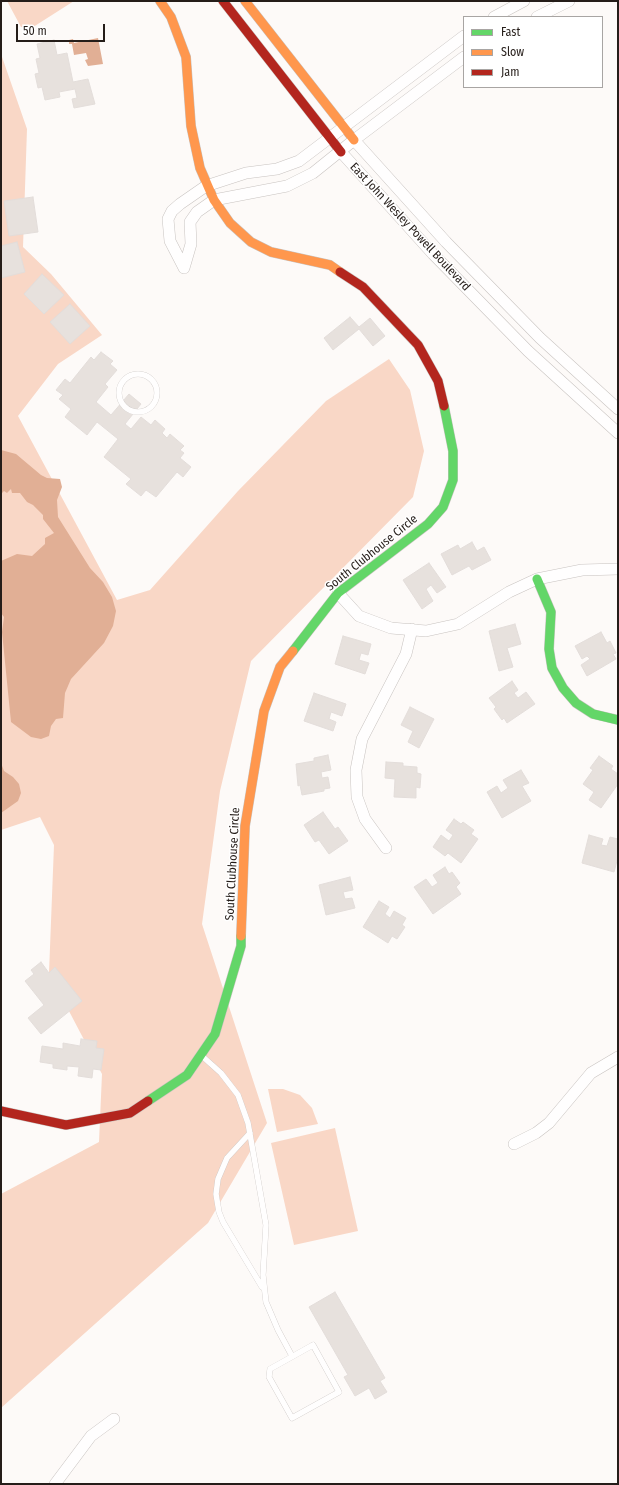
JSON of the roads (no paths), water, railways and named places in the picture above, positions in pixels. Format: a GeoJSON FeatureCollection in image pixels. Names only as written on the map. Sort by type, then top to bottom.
{"type":"FeatureCollection","features":[{"type":"Feature","properties":{"kind":"street","name":"South Clubhouse Circle"},"geometry":{"type":"LineString","coordinates":[[1,1111],[66,1125],[130,1113],[187,1075],[215,1034],[241,946],[245,826],[264,712],[280,667],[338,593],[428,524],[443,507],[453,480],[452,451],[447,416],[438,381],[418,345],[363,287],[330,265],[271,252],[251,242],[230,223],[214,200],[206,186],[200,168],[191,126],[186,57],[171,17],[160,1]]}},
{"type":"Feature","properties":{"kind":"street","name":"East John Wesley Powell Boulevard"},"geometry":{"type":"LineString","coordinates":[[223,1],[340,152],[433,254],[528,351],[618,433]]}},
{"type":"Feature","properties":{"kind":"street","name":"East John Wesley Powell Boulevard"},"geometry":{"type":"LineString","coordinates":[[246,1],[342,127],[457,254],[540,338],[618,409]]}},
{"type":"Feature","properties":{"kind":"street"},"geometry":{"type":"LineString","coordinates":[[496,16],[524,1]]}},
{"type":"Feature","properties":{"kind":"street"},"geometry":{"type":"LineString","coordinates":[[539,16],[568,1]]}},
{"type":"Feature","properties":{"kind":"street"},"geometry":{"type":"LineString","coordinates":[[463,37],[299,161],[277,169],[246,173],[206,186],[172,211],[168,220],[170,241],[184,268],[191,244],[190,222],[197,212],[214,200],[287,186],[313,173],[463,58]]}},
{"type":"Feature","properties":{"kind":"street"},"geometry":{"type":"LineString","coordinates":[[338,593],[359,616],[391,628],[426,631],[458,624],[509,592],[537,579],[582,570],[618,568]]}},
{"type":"Feature","properties":{"kind":"street"},"geometry":{"type":"LineString","coordinates":[[537,579],[551,612],[549,649],[552,668],[564,688],[576,702],[593,714],[618,720]]}},
{"type":"Feature","properties":{"kind":"street"},"geometry":{"type":"LineString","coordinates":[[386,848],[365,819],[357,798],[356,770],[362,739],[406,654],[412,630]]}},
{"type":"Feature","properties":{"kind":"street"},"geometry":{"type":"LineString","coordinates":[[514,1144],[536,1133],[549,1123],[591,1073],[618,1057]]}},
{"type":"Feature","properties":{"kind":"street"},"geometry":{"type":"LineString","coordinates":[[55,1484],[91,1436],[114,1419]]}},
{"type":"Feature","properties":{"kind":"lane"},"geometry":{"type":"LineString","coordinates":[[133,374],[145,375],[155,384],[157,390],[154,402],[145,410],[132,410],[127,408],[120,398],[119,392],[123,381],[133,374]]}},
{"type":"Feature","properties":{"kind":"lane"},"geometry":{"type":"LineString","coordinates":[[201,1055],[221,1073],[238,1095],[250,1132],[266,1225],[264,1289],[266,1302],[278,1330],[292,1356]]}},
{"type":"Feature","properties":{"kind":"lane"},"geometry":{"type":"LineString","coordinates":[[250,1132],[224,1163],[218,1178],[216,1194],[219,1212],[223,1222],[264,1289]]}},
{"type":"Feature","properties":{"kind":"lane"},"geometry":{"type":"LineString","coordinates":[[312,1345],[339,1392],[292,1418],[268,1377],[270,1369],[292,1356],[312,1345]]}}]}
